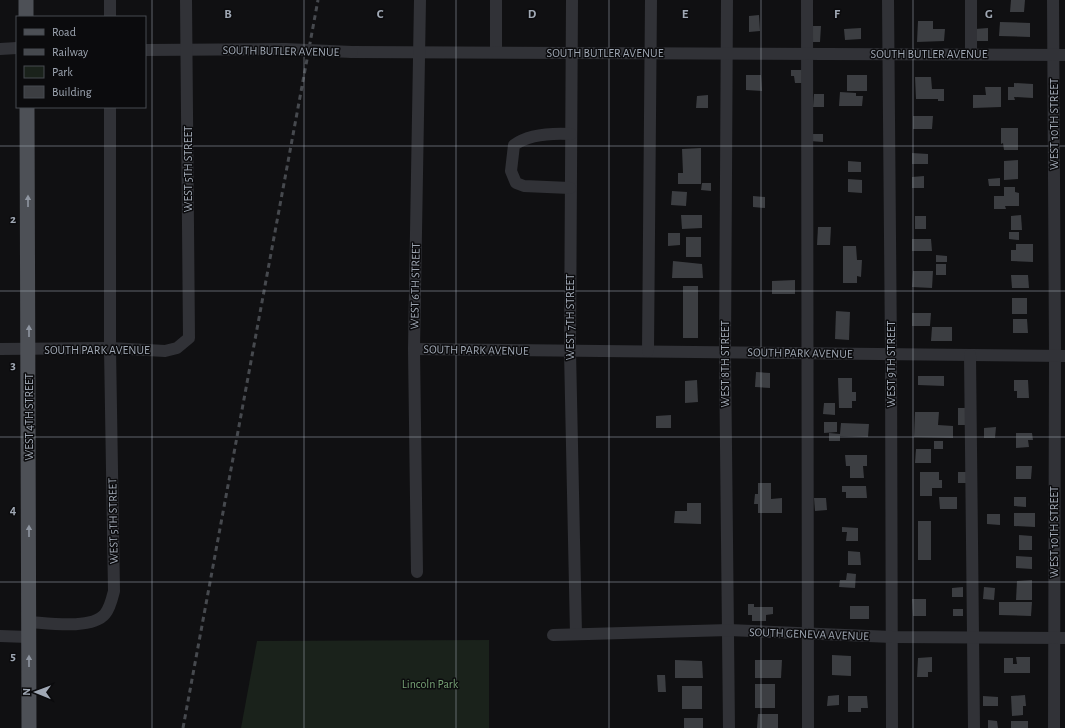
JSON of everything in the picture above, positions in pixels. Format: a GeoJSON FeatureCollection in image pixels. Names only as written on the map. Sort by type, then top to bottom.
{"type":"FeatureCollection","features":[{"type":"Feature","properties":{"kind":"main road"},"geometry":{"type":"LineString","coordinates":[[26,0],[26,16]]}},
{"type":"Feature","properties":{"kind":"main road","name":"WEST 4TH STREET"},"geometry":{"type":"LineString","coordinates":[[27,108],[29,350],[29,728]]}},
{"type":"Feature","properties":{"kind":"street"},"geometry":{"type":"LineString","coordinates":[[110,0],[110,16]]}},
{"type":"Feature","properties":{"kind":"street","name":"WEST 5TH STREET"},"geometry":{"type":"LineString","coordinates":[[186,0],[189,338]]}},
{"type":"Feature","properties":{"kind":"street","name":"WEST 6TH STREET"},"geometry":{"type":"LineString","coordinates":[[417,572],[414,349],[420,0]]}},
{"type":"Feature","properties":{"kind":"street"},"geometry":{"type":"LineString","coordinates":[[496,0],[496,52]]}},
{"type":"Feature","properties":{"kind":"street","name":"WEST 7TH STREET"},"geometry":{"type":"LineString","coordinates":[[572,0],[570,351],[576,634]]}},
{"type":"Feature","properties":{"kind":"street"},"geometry":{"type":"LineString","coordinates":[[648,351],[651,0]]}},
{"type":"Feature","properties":{"kind":"street","name":"WEST 8TH STREET"},"geometry":{"type":"LineString","coordinates":[[727,0],[725,352],[729,728]]}},
{"type":"Feature","properties":{"kind":"street"},"geometry":{"type":"LineString","coordinates":[[807,0],[808,728]]}},
{"type":"Feature","properties":{"kind":"street","name":"WEST 9TH STREET"},"geometry":{"type":"LineString","coordinates":[[888,0],[887,54],[891,354],[892,728]]}},
{"type":"Feature","properties":{"kind":"street"},"geometry":{"type":"LineString","coordinates":[[971,0],[971,54]]}},
{"type":"Feature","properties":{"kind":"street","name":"WEST 10TH STREET"},"geometry":{"type":"LineString","coordinates":[[1054,0],[1060,55],[1059,638],[1054,728]]}},
{"type":"Feature","properties":{"kind":"street"},"geometry":{"type":"LineString","coordinates":[[0,48],[16,48]]}},
{"type":"Feature","properties":{"kind":"street","name":"SOUTH BUTLER AVENUE"},"geometry":{"type":"LineString","coordinates":[[146,50],[285,49],[352,52],[1060,55]]}},
{"type":"Feature","properties":{"kind":"street","name":"WEST 5TH STREET"},"geometry":{"type":"LineString","coordinates":[[28,629],[99,620],[111,605],[114,591],[110,348],[110,108]]}},
{"type":"Feature","properties":{"kind":"street"},"geometry":{"type":"LineString","coordinates":[[570,188],[524,186],[516,183],[511,171],[514,145],[522,139],[556,134],[571,134]]}},
{"type":"Feature","properties":{"kind":"street","name":"SOUTH PARK AVENUE"},"geometry":{"type":"LineString","coordinates":[[0,349],[29,350],[110,348],[165,351],[177,348],[189,338]]}},
{"type":"Feature","properties":{"kind":"street","name":"SOUTH PARK AVENUE"},"geometry":{"type":"LineString","coordinates":[[414,349],[1060,356]]}},
{"type":"Feature","properties":{"kind":"street"},"geometry":{"type":"LineString","coordinates":[[970,355],[974,728]]}},
{"type":"Feature","properties":{"kind":"street"},"geometry":{"type":"LineString","coordinates":[[0,636],[28,629]]}},
{"type":"Feature","properties":{"kind":"street","name":"SOUTH GENEVA AVENUE"},"geometry":{"type":"LineString","coordinates":[[553,635],[729,630],[892,637],[1059,638]]}},
{"type":"Feature","properties":{"kind":"green space","name":"Lincoln Park"},"geometry":{"type":"Polygon","coordinates":[[[489,640],[489,728],[241,728],[257,641],[489,640]]]}},
{"type":"Feature","properties":{"kind":"building"},"geometry":{"type":"Polygon","coordinates":[[[1011,0],[1025,0],[1024,12],[1010,12],[1011,0]]]}},
{"type":"Feature","properties":{"kind":"building"},"geometry":{"type":"Polygon","coordinates":[[[759,15],[760,31],[749,32],[749,16],[759,15]]]}},
{"type":"Feature","properties":{"kind":"building"},"geometry":{"type":"Polygon","coordinates":[[[918,21],[933,21],[933,29],[945,29],[944,41],[917,42],[918,21]]]}},
{"type":"Feature","properties":{"kind":"building"},"geometry":{"type":"Polygon","coordinates":[[[1000,22],[1030,23],[1030,37],[999,36],[1000,22]]]}},
{"type":"Feature","properties":{"kind":"building"},"geometry":{"type":"Polygon","coordinates":[[[812,26],[821,26],[820,42],[811,42],[812,26]]]}},
{"type":"Feature","properties":{"kind":"building"},"geometry":{"type":"Polygon","coordinates":[[[861,28],[861,39],[845,40],[844,29],[861,28]]]}},
{"type":"Feature","properties":{"kind":"building"},"geometry":{"type":"Polygon","coordinates":[[[988,28],[988,41],[975,41],[975,29],[988,28]]]}},
{"type":"Feature","properties":{"kind":"building"},"geometry":{"type":"Polygon","coordinates":[[[791,70],[802,70],[802,83],[795,83],[794,76],[791,76],[791,70]]]}},
{"type":"Feature","properties":{"kind":"building"},"geometry":{"type":"Polygon","coordinates":[[[746,75],[761,75],[762,91],[746,90],[746,75]]]}},
{"type":"Feature","properties":{"kind":"building"},"geometry":{"type":"Polygon","coordinates":[[[847,75],[867,75],[867,91],[847,91],[847,75]]]}},
{"type":"Feature","properties":{"kind":"building"},"geometry":{"type":"Polygon","coordinates":[[[915,77],[931,77],[932,89],[944,89],[944,101],[938,101],[938,99],[916,99],[915,77]]]}},
{"type":"Feature","properties":{"kind":"building"},"geometry":{"type":"Polygon","coordinates":[[[1014,83],[1033,84],[1033,98],[1014,97],[1015,100],[1008,100],[1008,87],[1014,87],[1014,83]]]}},
{"type":"Feature","properties":{"kind":"building"},"geometry":{"type":"Polygon","coordinates":[[[985,87],[1001,87],[1001,107],[973,108],[973,95],[986,95],[985,87]]]}},
{"type":"Feature","properties":{"kind":"building"},"geometry":{"type":"Polygon","coordinates":[[[840,92],[856,93],[856,96],[863,96],[862,106],[839,106],[840,92]]]}},
{"type":"Feature","properties":{"kind":"building"},"geometry":{"type":"Polygon","coordinates":[[[814,94],[824,94],[824,107],[813,107],[814,94]]]}},
{"type":"Feature","properties":{"kind":"building"},"geometry":{"type":"Polygon","coordinates":[[[708,95],[708,108],[696,108],[697,96],[708,95]]]}},
{"type":"Feature","properties":{"kind":"building"},"geometry":{"type":"Polygon","coordinates":[[[913,116],[933,116],[932,129],[913,129],[913,116]]]}},
{"type":"Feature","properties":{"kind":"building"},"geometry":{"type":"Polygon","coordinates":[[[1001,128],[1018,128],[1018,150],[1004,150],[1003,143],[1001,144],[1001,128]]]}},
{"type":"Feature","properties":{"kind":"building"},"geometry":{"type":"Polygon","coordinates":[[[810,134],[823,134],[823,142],[810,141],[810,134]]]}},
{"type":"Feature","properties":{"kind":"building"},"geometry":{"type":"Polygon","coordinates":[[[701,148],[701,184],[678,184],[678,173],[683,173],[682,149],[701,148]]]}},
{"type":"Feature","properties":{"kind":"building"},"geometry":{"type":"Polygon","coordinates":[[[912,153],[928,154],[928,164],[912,164],[912,153]]]}},
{"type":"Feature","properties":{"kind":"building"},"geometry":{"type":"Polygon","coordinates":[[[1018,160],[1018,179],[1004,180],[1004,161],[1018,160]]]}},
{"type":"Feature","properties":{"kind":"building"},"geometry":{"type":"Polygon","coordinates":[[[848,161],[861,162],[861,172],[848,172],[848,161]]]}},
{"type":"Feature","properties":{"kind":"building"},"geometry":{"type":"Polygon","coordinates":[[[924,176],[924,188],[912,188],[912,177],[924,176]]]}},
{"type":"Feature","properties":{"kind":"building"},"geometry":{"type":"Polygon","coordinates":[[[1000,178],[1000,186],[989,186],[988,179],[1000,178]]]}},
{"type":"Feature","properties":{"kind":"building"},"geometry":{"type":"Polygon","coordinates":[[[848,179],[862,180],[862,193],[848,192],[848,179]]]}},
{"type":"Feature","properties":{"kind":"building"},"geometry":{"type":"Polygon","coordinates":[[[702,183],[711,183],[711,191],[701,190],[702,183]]]}},
{"type":"Feature","properties":{"kind":"building"},"geometry":{"type":"Polygon","coordinates":[[[1004,187],[1015,187],[1015,192],[1019,193],[1019,206],[1005,206],[1006,209],[994,209],[994,196],[1004,196],[1004,187]]]}},
{"type":"Feature","properties":{"kind":"building"},"geometry":{"type":"Polygon","coordinates":[[[672,191],[687,192],[686,206],[671,205],[672,191]]]}},
{"type":"Feature","properties":{"kind":"building"},"geometry":{"type":"Polygon","coordinates":[[[753,196],[765,197],[765,208],[753,207],[753,196]]]}},
{"type":"Feature","properties":{"kind":"building"},"geometry":{"type":"Polygon","coordinates":[[[681,215],[702,215],[702,228],[682,229],[681,215]]]}},
{"type":"Feature","properties":{"kind":"building"},"geometry":{"type":"Polygon","coordinates":[[[1021,215],[1022,230],[1011,230],[1011,216],[1021,215]]]}},
{"type":"Feature","properties":{"kind":"building"},"geometry":{"type":"Polygon","coordinates":[[[915,216],[926,216],[926,229],[915,229],[915,216]]]}},
{"type":"Feature","properties":{"kind":"building"},"geometry":{"type":"Polygon","coordinates":[[[818,227],[831,227],[830,245],[817,245],[818,227]]]}},
{"type":"Feature","properties":{"kind":"building"},"geometry":{"type":"Polygon","coordinates":[[[1009,232],[1019,232],[1019,240],[1009,239],[1009,232]]]}},
{"type":"Feature","properties":{"kind":"building"},"geometry":{"type":"Polygon","coordinates":[[[668,233],[680,233],[680,245],[668,246],[668,233]]]}},
{"type":"Feature","properties":{"kind":"building"},"geometry":{"type":"Polygon","coordinates":[[[686,237],[701,237],[701,257],[686,257],[686,237]]]}},
{"type":"Feature","properties":{"kind":"building"},"geometry":{"type":"Polygon","coordinates":[[[912,239],[931,239],[932,251],[912,251],[912,239]]]}},
{"type":"Feature","properties":{"kind":"building"},"geometry":{"type":"Polygon","coordinates":[[[1016,244],[1033,244],[1033,262],[1011,261],[1011,250],[1016,250],[1016,244]]]}},
{"type":"Feature","properties":{"kind":"building"},"geometry":{"type":"Polygon","coordinates":[[[843,246],[856,246],[857,260],[862,260],[861,277],[857,276],[857,283],[843,283],[843,246]]]}},
{"type":"Feature","properties":{"kind":"building"},"geometry":{"type":"Polygon","coordinates":[[[936,255],[947,256],[947,262],[936,262],[936,255]]]}},
{"type":"Feature","properties":{"kind":"building"},"geometry":{"type":"Polygon","coordinates":[[[673,261],[702,264],[703,278],[672,278],[673,261]]]}},
{"type":"Feature","properties":{"kind":"building"},"geometry":{"type":"Polygon","coordinates":[[[936,264],[946,264],[946,275],[936,275],[936,264]]]}},
{"type":"Feature","properties":{"kind":"building"},"geometry":{"type":"Polygon","coordinates":[[[913,271],[933,271],[932,288],[912,287],[913,271]]]}},
{"type":"Feature","properties":{"kind":"building"},"geometry":{"type":"Polygon","coordinates":[[[1011,275],[1028,275],[1029,288],[1012,288],[1011,275]]]}},
{"type":"Feature","properties":{"kind":"building"},"geometry":{"type":"Polygon","coordinates":[[[795,280],[795,294],[772,294],[772,281],[795,280]]]}},
{"type":"Feature","properties":{"kind":"building"},"geometry":{"type":"Polygon","coordinates":[[[683,286],[698,286],[698,338],[683,338],[683,286]]]}},
{"type":"Feature","properties":{"kind":"building"},"geometry":{"type":"Polygon","coordinates":[[[1012,298],[1027,298],[1027,314],[1012,314],[1012,298]]]}},
{"type":"Feature","properties":{"kind":"building"},"geometry":{"type":"Polygon","coordinates":[[[836,311],[850,312],[849,340],[835,339],[836,311]]]}},
{"type":"Feature","properties":{"kind":"building"},"geometry":{"type":"Polygon","coordinates":[[[912,313],[931,313],[930,326],[912,326],[912,313]]]}},
{"type":"Feature","properties":{"kind":"building"},"geometry":{"type":"Polygon","coordinates":[[[1013,319],[1027,319],[1028,333],[1013,333],[1013,319]]]}},
{"type":"Feature","properties":{"kind":"building"},"geometry":{"type":"Polygon","coordinates":[[[932,327],[952,327],[952,341],[931,341],[932,327]]]}},
{"type":"Feature","properties":{"kind":"building"},"geometry":{"type":"Polygon","coordinates":[[[756,372],[770,373],[770,388],[755,387],[756,372]]]}},
{"type":"Feature","properties":{"kind":"building"},"geometry":{"type":"Polygon","coordinates":[[[918,376],[944,376],[944,386],[918,385],[918,376]]]}},
{"type":"Feature","properties":{"kind":"building"},"geometry":{"type":"Polygon","coordinates":[[[838,378],[852,378],[852,392],[856,392],[856,401],[852,401],[852,408],[839,408],[838,378]]]}},
{"type":"Feature","properties":{"kind":"building"},"geometry":{"type":"Polygon","coordinates":[[[697,380],[698,402],[685,403],[685,381],[697,380]]]}},
{"type":"Feature","properties":{"kind":"building"},"geometry":{"type":"Polygon","coordinates":[[[1014,380],[1028,380],[1029,398],[1017,398],[1017,391],[1014,391],[1014,380]]]}},
{"type":"Feature","properties":{"kind":"building"},"geometry":{"type":"Polygon","coordinates":[[[824,403],[835,403],[835,415],[823,414],[824,403]]]}},
{"type":"Feature","properties":{"kind":"building"},"geometry":{"type":"Polygon","coordinates":[[[958,408],[967,408],[966,425],[958,425],[958,408]]]}},
{"type":"Feature","properties":{"kind":"building"},"geometry":{"type":"Polygon","coordinates":[[[915,412],[939,412],[938,425],[953,426],[953,438],[914,437],[915,412]]]}},
{"type":"Feature","properties":{"kind":"building"},"geometry":{"type":"Polygon","coordinates":[[[671,415],[671,428],[656,428],[656,416],[671,415]]]}},
{"type":"Feature","properties":{"kind":"building"},"geometry":{"type":"Polygon","coordinates":[[[824,422],[837,422],[837,432],[824,433],[824,422]]]}},
{"type":"Feature","properties":{"kind":"building"},"geometry":{"type":"Polygon","coordinates":[[[841,423],[869,424],[868,437],[840,436],[840,441],[829,441],[829,433],[840,434],[841,423]]]}},
{"type":"Feature","properties":{"kind":"building"},"geometry":{"type":"Polygon","coordinates":[[[996,427],[995,438],[984,438],[984,428],[996,427]]]}},
{"type":"Feature","properties":{"kind":"building"},"geometry":{"type":"Polygon","coordinates":[[[1016,433],[1032,433],[1033,440],[1028,440],[1029,447],[1016,448],[1016,433]]]}},
{"type":"Feature","properties":{"kind":"building"},"geometry":{"type":"Polygon","coordinates":[[[934,441],[943,441],[943,449],[934,449],[934,441]]]}},
{"type":"Feature","properties":{"kind":"building"},"geometry":{"type":"Polygon","coordinates":[[[916,449],[931,449],[931,463],[915,463],[916,449]]]}},
{"type":"Feature","properties":{"kind":"building"},"geometry":{"type":"Polygon","coordinates":[[[845,455],[867,455],[867,466],[863,466],[864,478],[850,478],[850,466],[846,466],[845,455]]]}},
{"type":"Feature","properties":{"kind":"building"},"geometry":{"type":"Polygon","coordinates":[[[1016,466],[1032,466],[1031,479],[1016,479],[1016,466]]]}},
{"type":"Feature","properties":{"kind":"building"},"geometry":{"type":"Polygon","coordinates":[[[920,472],[939,472],[939,480],[942,480],[942,488],[932,488],[932,496],[920,496],[920,472]]]}},
{"type":"Feature","properties":{"kind":"building"},"geometry":{"type":"Polygon","coordinates":[[[958,472],[967,472],[967,483],[958,483],[958,472]]]}},
{"type":"Feature","properties":{"kind":"building"},"geometry":{"type":"Polygon","coordinates":[[[758,483],[771,483],[771,499],[782,498],[782,513],[758,513],[758,504],[754,504],[755,494],[758,494],[758,483]]]}},
{"type":"Feature","properties":{"kind":"building"},"geometry":{"type":"Polygon","coordinates":[[[842,486],[866,486],[867,498],[846,498],[846,492],[842,492],[842,486]]]}},
{"type":"Feature","properties":{"kind":"building"},"geometry":{"type":"Polygon","coordinates":[[[939,497],[957,497],[957,509],[940,509],[939,497]]]}},
{"type":"Feature","properties":{"kind":"building"},"geometry":{"type":"Polygon","coordinates":[[[1014,497],[1026,497],[1026,507],[1014,506],[1014,497]]]}},
{"type":"Feature","properties":{"kind":"building"},"geometry":{"type":"Polygon","coordinates":[[[814,498],[826,498],[827,510],[815,511],[814,498]]]}},
{"type":"Feature","properties":{"kind":"building"},"geometry":{"type":"Polygon","coordinates":[[[687,503],[701,503],[701,524],[674,523],[675,511],[687,511],[687,503]]]}},
{"type":"Feature","properties":{"kind":"building"},"geometry":{"type":"Polygon","coordinates":[[[1014,513],[1035,513],[1035,527],[1014,526],[1014,513]]]}},
{"type":"Feature","properties":{"kind":"building"},"geometry":{"type":"Polygon","coordinates":[[[987,514],[1000,514],[1000,525],[987,524],[987,514]]]}},
{"type":"Feature","properties":{"kind":"building"},"geometry":{"type":"Polygon","coordinates":[[[918,521],[931,521],[931,560],[918,560],[918,521]]]}},
{"type":"Feature","properties":{"kind":"building"},"geometry":{"type":"Polygon","coordinates":[[[842,527],[858,528],[858,541],[846,541],[847,532],[842,532],[842,527]]]}},
{"type":"Feature","properties":{"kind":"building"},"geometry":{"type":"Polygon","coordinates":[[[1019,535],[1032,536],[1032,550],[1019,550],[1019,535]]]}},
{"type":"Feature","properties":{"kind":"building"},"geometry":{"type":"Polygon","coordinates":[[[848,551],[860,552],[861,565],[848,565],[848,551]]]}},
{"type":"Feature","properties":{"kind":"building"},"geometry":{"type":"Polygon","coordinates":[[[1016,556],[1032,557],[1032,569],[1016,568],[1016,556]]]}},
{"type":"Feature","properties":{"kind":"building"},"geometry":{"type":"Polygon","coordinates":[[[847,573],[856,574],[855,588],[839,587],[840,580],[846,580],[847,573]]]}},
{"type":"Feature","properties":{"kind":"building"},"geometry":{"type":"Polygon","coordinates":[[[1032,580],[1032,600],[1016,600],[1017,581],[1032,580]]]}},
{"type":"Feature","properties":{"kind":"building"},"geometry":{"type":"Polygon","coordinates":[[[963,587],[963,597],[952,597],[952,588],[963,587]]]}},
{"type":"Feature","properties":{"kind":"building"},"geometry":{"type":"Polygon","coordinates":[[[984,587],[995,588],[994,600],[983,599],[984,587]]]}},
{"type":"Feature","properties":{"kind":"building"},"geometry":{"type":"Polygon","coordinates":[[[912,599],[926,599],[926,616],[913,616],[912,599]]]}},
{"type":"Feature","properties":{"kind":"building"},"geometry":{"type":"Polygon","coordinates":[[[999,602],[1032,602],[1031,616],[999,615],[999,602]]]}},
{"type":"Feature","properties":{"kind":"building"},"geometry":{"type":"Polygon","coordinates":[[[748,604],[754,604],[754,607],[773,607],[773,614],[766,615],[766,621],[752,621],[752,615],[748,615],[748,604]]]}},
{"type":"Feature","properties":{"kind":"building"},"geometry":{"type":"Polygon","coordinates":[[[850,606],[869,606],[869,619],[850,619],[850,606]]]}},
{"type":"Feature","properties":{"kind":"building"},"geometry":{"type":"Polygon","coordinates":[[[953,609],[963,609],[963,616],[953,616],[953,609]]]}},
{"type":"Feature","properties":{"kind":"building"},"geometry":{"type":"Polygon","coordinates":[[[832,655],[851,656],[851,676],[832,675],[832,655]]]}},
{"type":"Feature","properties":{"kind":"building"},"geometry":{"type":"Polygon","coordinates":[[[932,657],[932,672],[928,672],[928,677],[917,677],[918,658],[932,657]]]}},
{"type":"Feature","properties":{"kind":"building"},"geometry":{"type":"Polygon","coordinates":[[[1016,657],[1030,657],[1030,673],[1004,673],[1004,658],[1013,658],[1013,664],[1017,664],[1016,657]]]}},
{"type":"Feature","properties":{"kind":"building"},"geometry":{"type":"Polygon","coordinates":[[[675,660],[702,661],[703,678],[675,678],[675,660]]]}},
{"type":"Feature","properties":{"kind":"building"},"geometry":{"type":"Polygon","coordinates":[[[755,660],[782,660],[781,678],[755,678],[755,660]]]}},
{"type":"Feature","properties":{"kind":"building"},"geometry":{"type":"Polygon","coordinates":[[[657,675],[665,675],[666,692],[658,692],[657,675]]]}},
{"type":"Feature","properties":{"kind":"building"},"geometry":{"type":"Polygon","coordinates":[[[755,684],[775,684],[775,708],[755,708],[755,684]]]}},
{"type":"Feature","properties":{"kind":"building"},"geometry":{"type":"Polygon","coordinates":[[[682,686],[702,686],[702,709],[682,709],[682,686]]]}},
{"type":"Feature","properties":{"kind":"building"},"geometry":{"type":"Polygon","coordinates":[[[839,695],[839,705],[827,706],[828,696],[839,695]]]}},
{"type":"Feature","properties":{"kind":"building"},"geometry":{"type":"Polygon","coordinates":[[[1025,695],[1026,706],[1023,706],[1023,715],[1012,716],[1011,696],[1025,695]]]}},
{"type":"Feature","properties":{"kind":"building"},"geometry":{"type":"Polygon","coordinates":[[[848,696],[867,696],[868,708],[861,708],[861,712],[848,712],[848,696]]]}},
{"type":"Feature","properties":{"kind":"building"},"geometry":{"type":"Polygon","coordinates":[[[983,696],[998,697],[998,706],[983,706],[983,696]]]}},
{"type":"Feature","properties":{"kind":"building"},"geometry":{"type":"Polygon","coordinates":[[[758,714],[778,714],[778,728],[757,728],[758,714]]]}},
{"type":"Feature","properties":{"kind":"building"},"geometry":{"type":"Polygon","coordinates":[[[684,718],[703,718],[703,728],[684,728],[684,718]]]}},
{"type":"Feature","properties":{"kind":"building"},"geometry":{"type":"Polygon","coordinates":[[[988,720],[997,721],[998,728],[988,728],[988,720]]]}},
{"type":"Feature","properties":{"kind":"building"},"geometry":{"type":"Polygon","coordinates":[[[1011,721],[1028,721],[1028,728],[1011,728],[1011,721]]]}},
{"type":"Feature","properties":{"kind":"railway"},"geometry":{"type":"LineString","coordinates":[[183,728],[318,0]]}}]}
